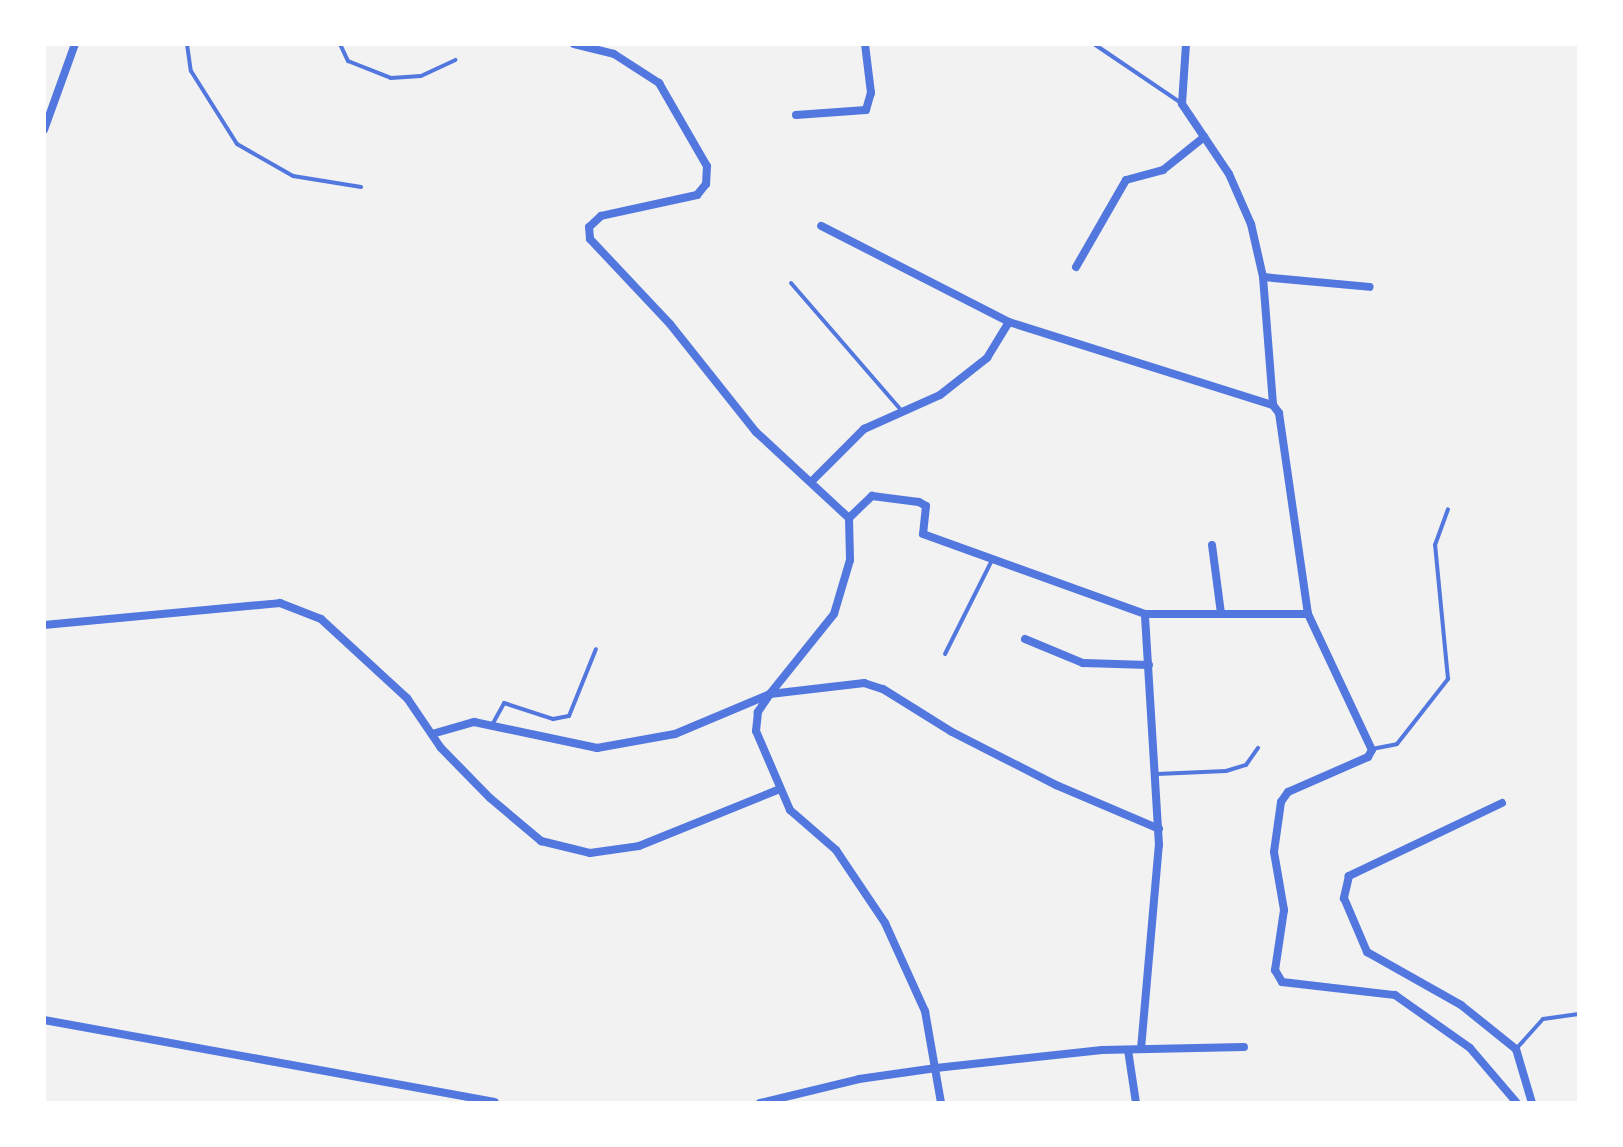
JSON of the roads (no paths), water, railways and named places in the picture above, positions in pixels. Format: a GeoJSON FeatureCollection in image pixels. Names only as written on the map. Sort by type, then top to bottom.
{"type":"FeatureCollection","features":[{"type":"Feature","properties":{"kind":"street"},"geometry":{"type":"LineString","coordinates":[[44,130],[75,44]]}},
{"type":"Feature","properties":{"kind":"street"},"geometry":{"type":"LineString","coordinates":[[574,44],[614,54],[659,83],[707,166],[706,184],[697,195],[601,216],[589,227],[590,239],[670,324],[756,432],[849,518],[850,560],[834,614],[770,694],[758,712],[756,731],[790,810],[836,850],[885,923],[925,1011],[941,1103]]}},
{"type":"Feature","properties":{"kind":"street"},"geometry":{"type":"LineString","coordinates":[[796,115],[866,110],[871,93],[865,44]]}},
{"type":"Feature","properties":{"kind":"street"},"geometry":{"type":"LineString","coordinates":[[1186,44],[1182,104],[1229,174],[1251,224],[1263,277],[1273,405],[1279,413],[1308,614],[1372,750],[1368,757],[1288,792],[1281,802],[1274,852],[1284,910],[1275,970],[1282,982],[1395,995],[1470,1048],[1517,1103]]}},
{"type":"Feature","properties":{"kind":"street"},"geometry":{"type":"LineString","coordinates":[[1076,267],[1126,180],[1163,170],[1204,137]]}},
{"type":"Feature","properties":{"kind":"street"},"geometry":{"type":"LineString","coordinates":[[821,226],[1009,322],[1273,405]]}},
{"type":"Feature","properties":{"kind":"street"},"geometry":{"type":"LineString","coordinates":[[1263,277],[1370,287]]}},
{"type":"Feature","properties":{"kind":"street"},"geometry":{"type":"LineString","coordinates":[[812,481],[864,429],[940,395],[987,358],[1009,322]]}},
{"type":"Feature","properties":{"kind":"street"},"geometry":{"type":"LineString","coordinates":[[849,518],[872,496],[919,502],[926,506],[923,534],[1145,614],[1308,614]]}},
{"type":"Feature","properties":{"kind":"street"},"geometry":{"type":"LineString","coordinates":[[1212,545],[1221,613]]}},
{"type":"Feature","properties":{"kind":"street"},"geometry":{"type":"LineString","coordinates":[[44,625],[280,603],[321,619],[407,698],[432,734],[490,798],[541,841],[590,853],[639,846],[780,789]]}},
{"type":"Feature","properties":{"kind":"street"},"geometry":{"type":"LineString","coordinates":[[1141,1049],[1154,956],[1159,829],[1145,614]]}},
{"type":"Feature","properties":{"kind":"street"},"geometry":{"type":"LineString","coordinates":[[1025,639],[1083,663],[1149,665]]}},
{"type":"Feature","properties":{"kind":"street"},"geometry":{"type":"LineString","coordinates":[[432,734],[474,722],[597,748],[675,734],[770,694],[864,683],[883,689],[952,732],[1056,785],[1159,829]]}},
{"type":"Feature","properties":{"kind":"street"},"geometry":{"type":"LineString","coordinates":[[1502,803],[1349,876],[1344,898],[1367,952],[1461,1005],[1516,1049],[1532,1103]]}},
{"type":"Feature","properties":{"kind":"street"},"geometry":{"type":"LineString","coordinates":[[44,1020],[495,1102]]}},
{"type":"Feature","properties":{"kind":"street"},"geometry":{"type":"LineString","coordinates":[[760,1103],[859,1079],[936,1068],[1141,1049],[1244,1047]]}},
{"type":"Feature","properties":{"kind":"street"},"geometry":{"type":"LineString","coordinates":[[1128,1050],[1136,1103]]}},
{"type":"Feature","properties":{"kind":"lane"},"geometry":{"type":"LineString","coordinates":[[187,44],[191,71],[237,144],[293,176],[361,187]]}},
{"type":"Feature","properties":{"kind":"lane"},"geometry":{"type":"LineString","coordinates":[[340,44],[348,61],[391,78],[421,76],[455,60]]}},
{"type":"Feature","properties":{"kind":"lane"},"geometry":{"type":"LineString","coordinates":[[1094,44],[1182,104]]}},
{"type":"Feature","properties":{"kind":"lane"},"geometry":{"type":"LineString","coordinates":[[791,283],[902,411]]}},
{"type":"Feature","properties":{"kind":"lane"},"geometry":{"type":"LineString","coordinates":[[1372,750],[1397,744],[1448,679],[1435,545],[1448,509]]}},
{"type":"Feature","properties":{"kind":"lane"},"geometry":{"type":"LineString","coordinates":[[945,654],[992,560]]}},
{"type":"Feature","properties":{"kind":"lane"},"geometry":{"type":"LineString","coordinates":[[492,726],[504,703],[553,719],[569,716],[596,649]]}},
{"type":"Feature","properties":{"kind":"lane"},"geometry":{"type":"LineString","coordinates":[[1157,774],[1226,771],[1246,765],[1258,748]]}},
{"type":"Feature","properties":{"kind":"lane"},"geometry":{"type":"LineString","coordinates":[[1516,1049],[1543,1019],[1579,1014]]}}]}
